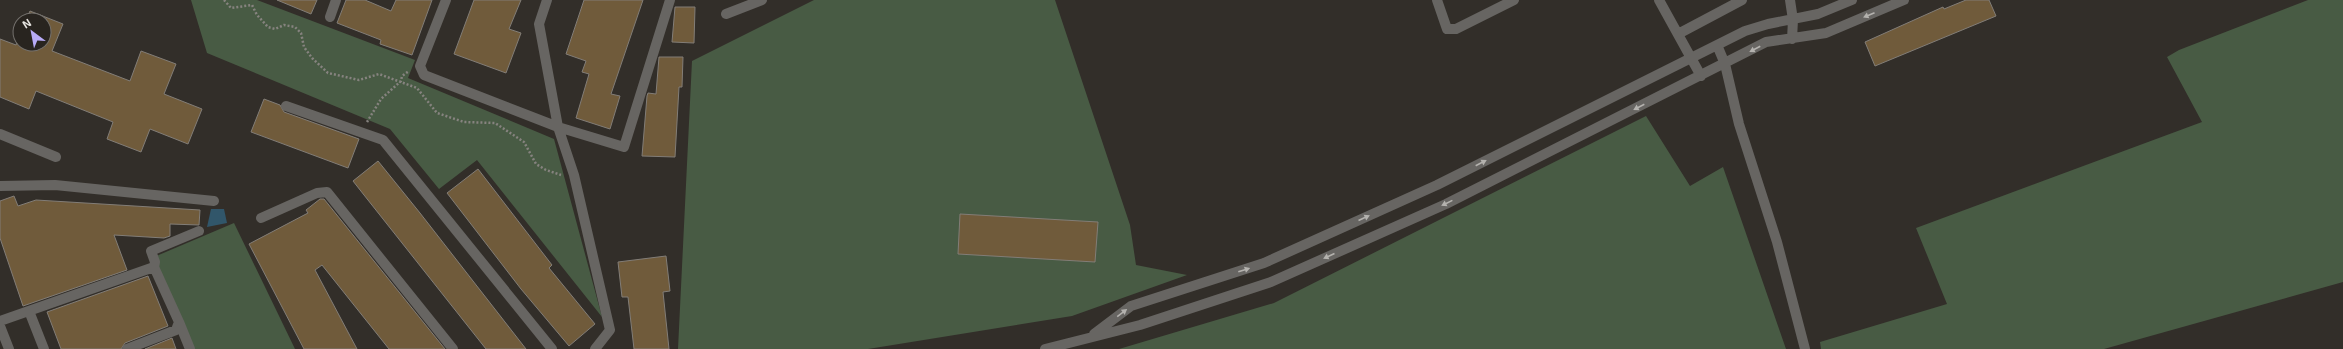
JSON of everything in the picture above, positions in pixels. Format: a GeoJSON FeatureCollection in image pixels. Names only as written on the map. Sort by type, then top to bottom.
{"type":"FeatureCollection","features":[{"type":"Feature","properties":{"kind":"street"},"geometry":{"type":"LineString","coordinates":[[330,17],[336,0]]}},
{"type":"Feature","properties":{"kind":"street"},"geometry":{"type":"LineString","coordinates":[[446,0],[420,66],[424,75],[558,127],[624,147],[670,0]]}},
{"type":"Feature","properties":{"kind":"street"},"geometry":{"type":"LineString","coordinates":[[547,0],[539,24],[558,127],[574,176],[610,330],[596,349]]}},
{"type":"Feature","properties":{"kind":"street"},"geometry":{"type":"LineString","coordinates":[[726,14],[762,0]]}},
{"type":"Feature","properties":{"kind":"street"},"geometry":{"type":"LineString","coordinates":[[1437,0],[1447,29],[1456,29],[1514,0]]}},
{"type":"Feature","properties":{"kind":"street"},"geometry":{"type":"LineString","coordinates":[[1659,0],[1702,76]]}},
{"type":"Feature","properties":{"kind":"street"},"geometry":{"type":"LineString","coordinates":[[1678,34],[1742,0]]}},
{"type":"Feature","properties":{"kind":"street"},"geometry":{"type":"LineString","coordinates":[[1790,0],[1793,20],[1792,38]]}},
{"type":"Feature","properties":{"kind":"street"},"geometry":{"type":"LineString","coordinates":[[1091,336],[1131,306],[1271,260],[1437,185],[1745,31],[1768,24],[1818,14],[1852,0]]}},
{"type":"Feature","properties":{"kind":"street"},"geometry":{"type":"LineString","coordinates":[[1045,349],[1059,348],[1091,336],[1140,325],[1271,282],[1446,204],[1702,76],[1766,42],[1826,33],[1904,0]]}},
{"type":"Feature","properties":{"kind":"street"},"geometry":{"type":"LineString","coordinates":[[1717,45],[1725,64],[1739,124],[1777,242],[1805,349]]}},
{"type":"Feature","properties":{"kind":"street"},"geometry":{"type":"LineString","coordinates":[[286,106],[383,140],[552,349]]}},
{"type":"Feature","properties":{"kind":"street"},"geometry":{"type":"LineString","coordinates":[[0,134],[56,157]]}},
{"type":"Feature","properties":{"kind":"street"},"geometry":{"type":"LineString","coordinates":[[0,186],[54,185],[214,201]]}},
{"type":"Feature","properties":{"kind":"street"},"geometry":{"type":"LineString","coordinates":[[261,218],[317,193],[327,192],[454,349]]}},
{"type":"Feature","properties":{"kind":"street"},"geometry":{"type":"LineString","coordinates":[[190,349],[154,268],[155,262],[151,251],[199,231]]}},
{"type":"Feature","properties":{"kind":"street"},"geometry":{"type":"LineString","coordinates":[[0,321],[154,268]]}},
{"type":"Feature","properties":{"kind":"street"},"geometry":{"type":"LineString","coordinates":[[29,311],[44,349]]}},
{"type":"Feature","properties":{"kind":"street"},"geometry":{"type":"LineString","coordinates":[[127,349],[176,330],[179,322]]}},
{"type":"Feature","properties":{"kind":"street"},"geometry":{"type":"LineString","coordinates":[[0,326],[7,348]]}},
{"type":"Feature","properties":{"kind":"path"},"geometry":{"type":"LineString","coordinates":[[224,0],[231,8],[252,5],[257,15],[268,27],[275,29],[284,25],[295,27],[301,33],[304,47],[312,58],[328,73],[360,80],[379,74],[401,81],[417,88],[437,113],[464,122],[495,123],[524,142],[536,164],[558,174],[574,176]]}},
{"type":"Feature","properties":{"kind":"path"},"geometry":{"type":"LineString","coordinates":[[361,132],[381,99],[401,81],[402,76],[420,66]]}},
{"type":"Feature","properties":{"kind":"green space"},"geometry":{"type":"Polygon","coordinates":[[[191,0],[257,0],[415,60],[408,78],[554,139],[602,317],[477,160],[439,189],[390,129],[207,53],[191,0]]]}},
{"type":"Feature","properties":{"kind":"green space"},"geometry":{"type":"Polygon","coordinates":[[[814,0],[1055,0],[1130,225],[1136,265],[1187,275],[1072,316],[868,349],[678,349],[692,61],[814,0]]]}},
{"type":"Feature","properties":{"kind":"green space"},"geometry":{"type":"Polygon","coordinates":[[[2308,0],[2343,0],[2343,282],[2104,349],[1821,349],[1820,342],[1947,304],[1916,228],[2202,122],[2167,57],[2179,50],[2308,0]]]}},
{"type":"Feature","properties":{"kind":"green space"},"geometry":{"type":"Polygon","coordinates":[[[1646,116],[1690,186],[1723,167],[1786,349],[1119,349],[1274,303],[1646,116]]]}},
{"type":"Feature","properties":{"kind":"green space"},"geometry":{"type":"Polygon","coordinates":[[[234,223],[295,349],[193,349],[154,257],[234,223]]]}},
{"type":"Feature","properties":{"kind":"water"},"geometry":{"type":"Polygon","coordinates":[[[211,209],[224,209],[227,223],[207,227],[211,209]]]}},
{"type":"Feature","properties":{"kind":"building"},"geometry":{"type":"Polygon","coordinates":[[[277,0],[317,0],[311,14],[277,0]]]}},
{"type":"Feature","properties":{"kind":"building"},"geometry":{"type":"Polygon","coordinates":[[[346,0],[365,0],[391,11],[396,0],[432,0],[412,55],[380,44],[381,40],[337,23],[346,0]]]}},
{"type":"Feature","properties":{"kind":"building"},"geometry":{"type":"Polygon","coordinates":[[[474,0],[521,0],[509,29],[521,33],[506,73],[454,54],[474,0]]]}},
{"type":"Feature","properties":{"kind":"building"},"geometry":{"type":"Polygon","coordinates":[[[584,0],[643,0],[611,94],[620,96],[610,129],[576,118],[589,74],[582,72],[586,61],[566,54],[584,0]]]}},
{"type":"Feature","properties":{"kind":"building"},"geometry":{"type":"Polygon","coordinates":[[[1966,0],[1989,0],[1996,16],[1875,66],[1865,42],[1943,7],[1944,9],[1966,0]]]}},
{"type":"Feature","properties":{"kind":"building"},"geometry":{"type":"Polygon","coordinates":[[[675,7],[695,7],[694,43],[672,42],[675,7]]]}},
{"type":"Feature","properties":{"kind":"building"},"geometry":{"type":"Polygon","coordinates":[[[52,20],[63,24],[52,51],[52,20]]]}},
{"type":"Feature","properties":{"kind":"building"},"geometry":{"type":"Polygon","coordinates":[[[0,39],[12,44],[12,52],[52,51],[130,81],[141,51],[176,64],[164,94],[202,109],[188,144],[150,129],[141,152],[107,139],[113,122],[36,91],[29,109],[0,97],[0,39]]]}},
{"type":"Feature","properties":{"kind":"building"},"geometry":{"type":"Polygon","coordinates":[[[659,57],[683,57],[682,87],[679,87],[675,157],[642,156],[647,96],[648,93],[656,94],[659,57]]]}},
{"type":"Feature","properties":{"kind":"building"},"geometry":{"type":"Polygon","coordinates":[[[264,99],[280,105],[284,112],[359,139],[348,168],[251,132],[264,99]]]}},
{"type":"Feature","properties":{"kind":"building"},"geometry":{"type":"Polygon","coordinates":[[[378,161],[526,349],[486,349],[364,195],[353,181],[378,161]]]}},
{"type":"Feature","properties":{"kind":"building"},"geometry":{"type":"Polygon","coordinates":[[[478,169],[552,265],[549,268],[595,324],[569,346],[521,289],[447,193],[478,169]]]}},
{"type":"Feature","properties":{"kind":"building"},"geometry":{"type":"Polygon","coordinates":[[[14,196],[18,206],[36,200],[200,210],[199,225],[170,224],[170,236],[164,238],[114,235],[127,270],[23,306],[0,238],[0,201],[14,196]]]}},
{"type":"Feature","properties":{"kind":"building"},"geometry":{"type":"Polygon","coordinates":[[[320,199],[324,199],[445,349],[389,349],[322,265],[315,270],[357,349],[304,349],[249,244],[308,213],[306,210],[320,199]]]}},
{"type":"Feature","properties":{"kind":"building"},"geometry":{"type":"Polygon","coordinates":[[[960,214],[1098,222],[1095,262],[958,254],[960,214]]]}},
{"type":"Feature","properties":{"kind":"building"},"geometry":{"type":"Polygon","coordinates":[[[666,256],[670,291],[663,292],[669,349],[634,349],[628,297],[622,297],[618,262],[666,256]]]}},
{"type":"Feature","properties":{"kind":"building"},"geometry":{"type":"Polygon","coordinates":[[[148,276],[168,326],[125,343],[121,349],[61,349],[47,312],[148,276]]]}},
{"type":"Feature","properties":{"kind":"building"},"geometry":{"type":"Polygon","coordinates":[[[172,338],[176,349],[145,349],[172,338]]]}}]}
